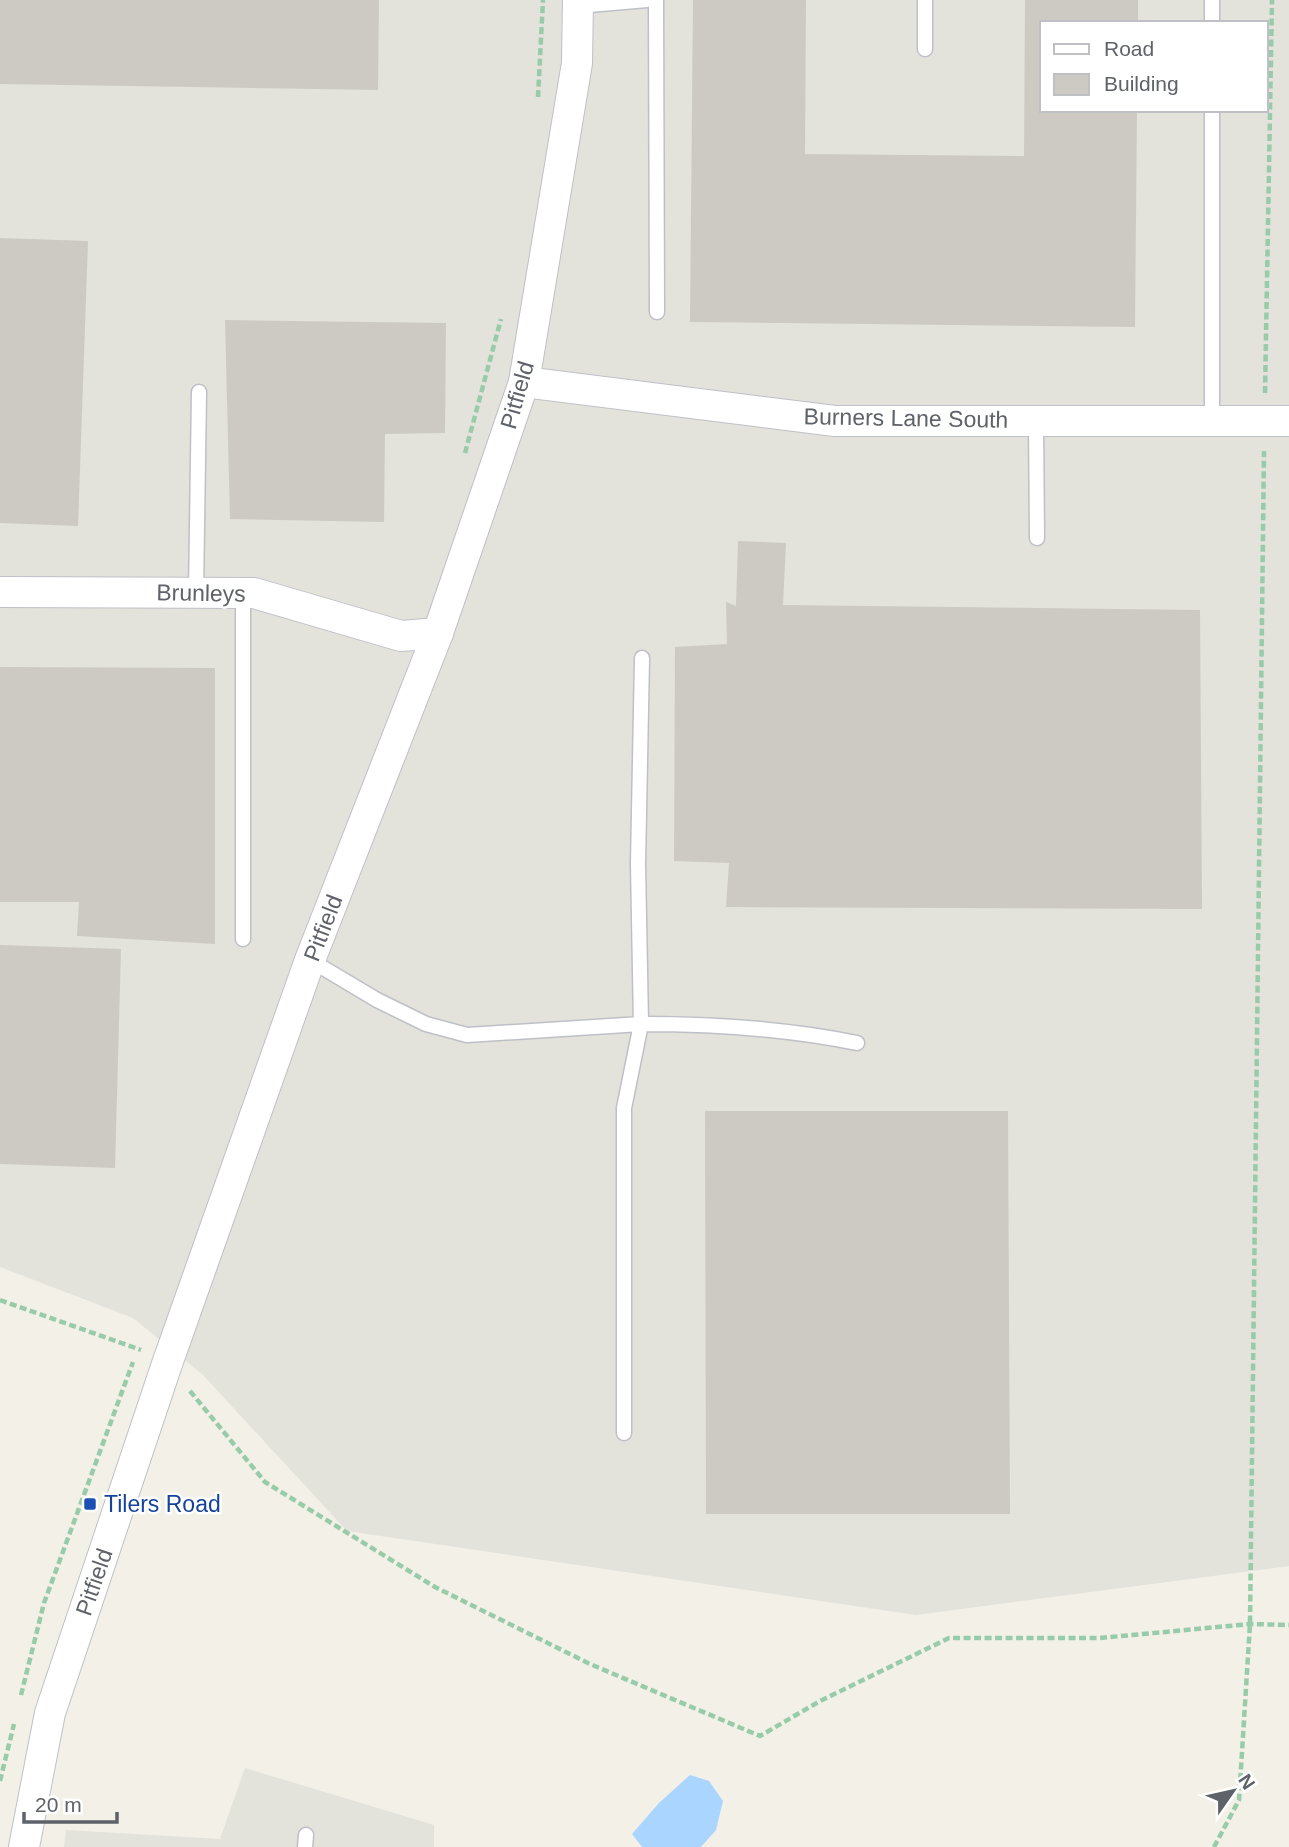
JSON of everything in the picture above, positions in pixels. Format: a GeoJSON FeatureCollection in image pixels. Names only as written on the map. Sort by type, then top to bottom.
{"type":"FeatureCollection","features":[{"type":"Feature","properties":{"kind":"street","name":"Pitfield"},"geometry":{"type":"LineString","coordinates":[[24,1847],[50,1713],[167,1364],[310,960],[438,633],[524,382],[577,64],[578,3]]}},
{"type":"Feature","properties":{"kind":"street","name":"Burners Lane South"},"geometry":{"type":"LineString","coordinates":[[524,382],[835,421],[1277,421]]}},
{"type":"Feature","properties":{"kind":"street","name":"Brunleys"},"geometry":{"type":"LineString","coordinates":[[0,592],[254,593],[401,636],[438,633]]}},
{"type":"Feature","properties":{"kind":"lane"},"geometry":{"type":"LineString","coordinates":[[578,3],[647,0]]}},
{"type":"Feature","properties":{"kind":"lane"},"geometry":{"type":"LineString","coordinates":[[656,0],[657,312]]}},
{"type":"Feature","properties":{"kind":"lane"},"geometry":{"type":"LineString","coordinates":[[925,0],[925,49]]}},
{"type":"Feature","properties":{"kind":"lane"},"geometry":{"type":"LineString","coordinates":[[1212,0],[1212,21]]}},
{"type":"Feature","properties":{"kind":"lane"},"geometry":{"type":"LineString","coordinates":[[1212,112],[1212,421]]}},
{"type":"Feature","properties":{"kind":"lane"},"geometry":{"type":"LineString","coordinates":[[196,593],[199,392]]}},
{"type":"Feature","properties":{"kind":"lane"},"geometry":{"type":"LineString","coordinates":[[1036,421],[1037,538]]}},
{"type":"Feature","properties":{"kind":"lane"},"geometry":{"type":"LineString","coordinates":[[243,593],[243,939]]}},
{"type":"Feature","properties":{"kind":"lane"},"geometry":{"type":"LineString","coordinates":[[624,1433],[624,1108],[641,1024],[638,864],[642,658]]}},
{"type":"Feature","properties":{"kind":"lane"},"geometry":{"type":"LineString","coordinates":[[310,960],[377,1000],[426,1024],[467,1035],[641,1024],[700,1024],[762,1028],[857,1043]]}},
{"type":"Feature","properties":{"kind":"path"},"geometry":{"type":"LineString","coordinates":[[537,107],[543,0]]}},
{"type":"Feature","properties":{"kind":"path"},"geometry":{"type":"LineString","coordinates":[[1214,1847],[1239,1800],[1250,1624],[1277,421],[1272,0]]}},
{"type":"Feature","properties":{"kind":"path"},"geometry":{"type":"LineString","coordinates":[[462,464],[504,309]]}},
{"type":"Feature","properties":{"kind":"path"},"geometry":{"type":"LineString","coordinates":[[0,1300],[138,1348],[167,1364],[265,1482],[435,1587],[590,1664],[760,1736],[820,1701],[950,1638],[1100,1639],[1250,1624],[1289,1625]]}},
{"type":"Feature","properties":{"kind":"path"},"geometry":{"type":"LineString","coordinates":[[19,1704],[44,1603],[138,1348]]}},
{"type":"Feature","properties":{"kind":"path"},"geometry":{"type":"LineString","coordinates":[[0,1781],[16,1717]]}},
{"type":"Feature","properties":{"kind":"shaded area"},"geometry":{"type":"Polygon","coordinates":[[[0,0],[1289,0],[1289,1566],[916,1615],[347,1531],[203,1375],[133,1318],[0,1267],[0,0]]]}},
{"type":"Feature","properties":{"kind":"shaded area"},"geometry":{"type":"Polygon","coordinates":[[[245,1768],[434,1825],[434,1847],[64,1847],[66,1830],[220,1839],[245,1768]]]}},
{"type":"Feature","properties":{"kind":"water"},"geometry":{"type":"Polygon","coordinates":[[[690,1775],[709,1781],[723,1801],[716,1830],[701,1847],[642,1847],[632,1834],[659,1803],[690,1775]]]}},
{"type":"Feature","properties":{"kind":"building"},"geometry":{"type":"Polygon","coordinates":[[[0,0],[379,0],[378,90],[0,84],[0,0]]]}},
{"type":"Feature","properties":{"kind":"building"},"geometry":{"type":"Polygon","coordinates":[[[693,0],[806,0],[805,154],[1024,156],[1025,0],[1138,0],[1138,21],[1040,21],[1040,112],[1137,112],[1135,327],[690,322],[693,0]]]}},
{"type":"Feature","properties":{"kind":"building"},"geometry":{"type":"Polygon","coordinates":[[[0,238],[88,241],[78,526],[0,523],[0,238]]]}},
{"type":"Feature","properties":{"kind":"building"},"geometry":{"type":"Polygon","coordinates":[[[225,320],[446,323],[445,433],[385,434],[384,522],[230,519],[225,320]]]}},
{"type":"Feature","properties":{"kind":"building"},"geometry":{"type":"Polygon","coordinates":[[[738,541],[786,543],[783,605],[1200,610],[1202,909],[726,907],[729,863],[674,861],[675,647],[727,644],[726,602],[736,606],[738,541]]]}},
{"type":"Feature","properties":{"kind":"building"},"geometry":{"type":"Polygon","coordinates":[[[0,667],[215,668],[215,944],[77,936],[79,902],[0,902],[0,667]]]}},
{"type":"Feature","properties":{"kind":"building"},"geometry":{"type":"Polygon","coordinates":[[[0,945],[121,949],[115,1168],[0,1164],[0,945]]]}},
{"type":"Feature","properties":{"kind":"building"},"geometry":{"type":"Polygon","coordinates":[[[705,1111],[1008,1111],[1010,1514],[706,1514],[705,1111]]]}},
{"type":"Feature","properties":{"kind":"place","name":"Tilers Road"},"geometry":{"type":"Point","coordinates":[90,1504]}}]}
